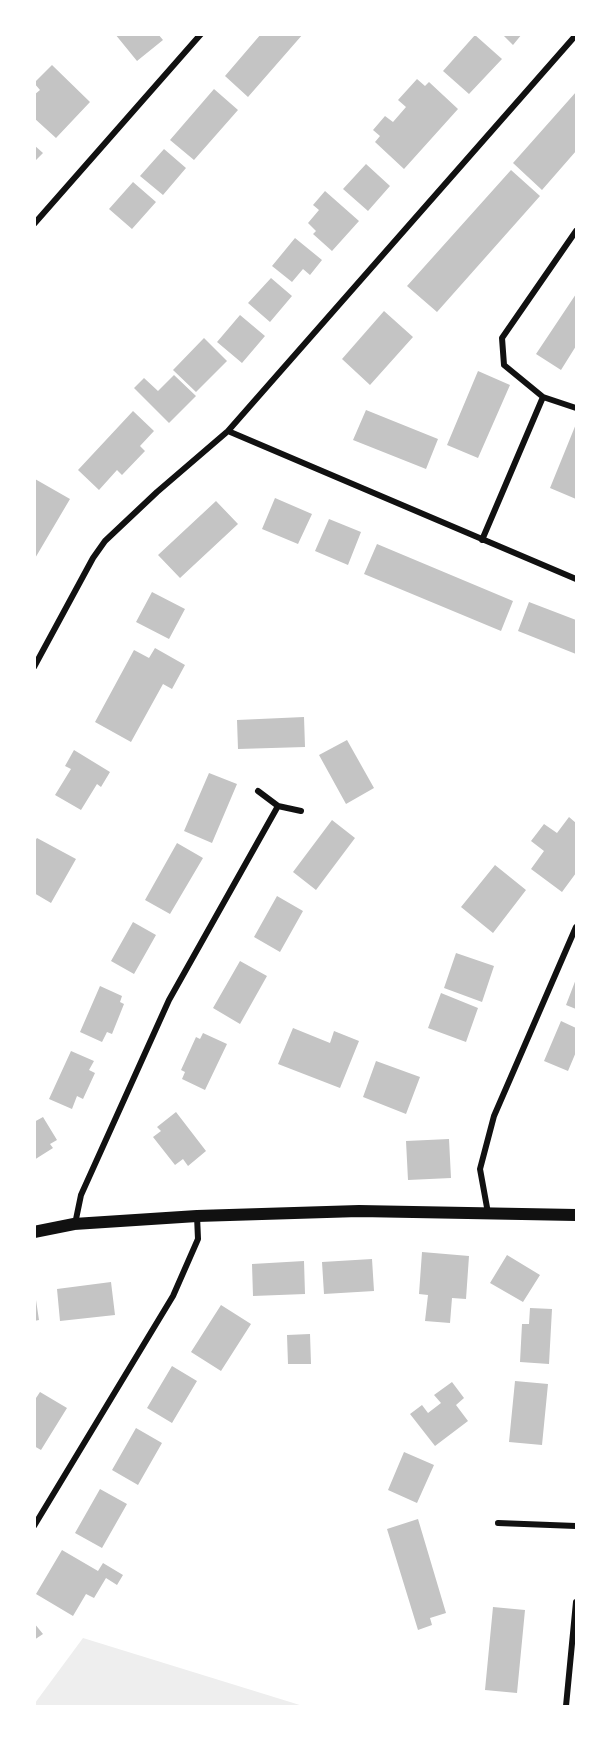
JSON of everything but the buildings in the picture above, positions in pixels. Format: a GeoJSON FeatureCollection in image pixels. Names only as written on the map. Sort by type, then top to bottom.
{"type":"FeatureCollection","features":[{"type":"Feature","properties":{"kind":"main road"},"geometry":{"type":"LineString","coordinates":[[34,1232],[74,1224],[197,1216],[359,1211],[576,1215]]}},
{"type":"Feature","properties":{"kind":"street"},"geometry":{"type":"LineString","coordinates":[[34,224],[201,34]]}},
{"type":"Feature","properties":{"kind":"street"},"geometry":{"type":"LineString","coordinates":[[34,667],[93,558],[105,541],[157,492],[228,431],[576,35]]}},
{"type":"Feature","properties":{"kind":"street"},"geometry":{"type":"LineString","coordinates":[[576,231],[502,338],[504,365],[543,397],[576,408]]}},
{"type":"Feature","properties":{"kind":"street"},"geometry":{"type":"LineString","coordinates":[[482,540],[543,397]]}},
{"type":"Feature","properties":{"kind":"street"},"geometry":{"type":"LineString","coordinates":[[228,431],[576,579]]}},
{"type":"Feature","properties":{"kind":"street"},"geometry":{"type":"LineString","coordinates":[[258,792],[278,806],[301,811]]}},
{"type":"Feature","properties":{"kind":"street"},"geometry":{"type":"LineString","coordinates":[[74,1224],[81,1194],[169,1000],[278,806]]}},
{"type":"Feature","properties":{"kind":"street"},"geometry":{"type":"LineString","coordinates":[[488,1213],[480,1169],[494,1116],[576,927]]}},
{"type":"Feature","properties":{"kind":"street"},"geometry":{"type":"LineString","coordinates":[[34,1526],[173,1296],[198,1239],[197,1216]]}},
{"type":"Feature","properties":{"kind":"street"},"geometry":{"type":"LineString","coordinates":[[498,1523],[576,1526]]}},
{"type":"Feature","properties":{"kind":"street"},"geometry":{"type":"LineString","coordinates":[[566,1707],[576,1602]]}},
{"type":"Feature","properties":{"kind":"shaded area"},"geometry":{"type":"Polygon","coordinates":[[[83,1638],[303,1706],[35,1706],[83,1638]]]}}]}
